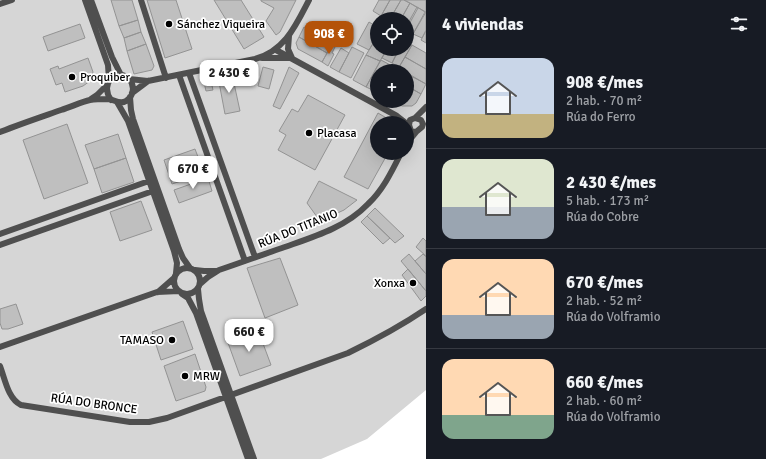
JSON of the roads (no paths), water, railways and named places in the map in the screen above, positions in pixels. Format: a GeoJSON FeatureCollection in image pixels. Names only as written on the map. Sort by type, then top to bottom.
{"type":"FeatureCollection","features":[{"type":"Feature","properties":{"kind":"street"},"geometry":{"type":"LineString","coordinates":[[0,4],[12,0]]}},
{"type":"Feature","properties":{"kind":"street"},"geometry":{"type":"LineString","coordinates":[[85,0],[108,65],[108,83],[106,91],[111,100]]}},
{"type":"Feature","properties":{"kind":"street"},"geometry":{"type":"LineString","coordinates":[[91,0],[112,57],[121,76]]}},
{"type":"Feature","properties":{"kind":"street"},"geometry":{"type":"LineString","coordinates":[[141,0],[166,78]]}},
{"type":"Feature","properties":{"kind":"street"},"geometry":{"type":"LineString","coordinates":[[260,58],[276,50],[289,36],[309,0]]}},
{"type":"Feature","properties":{"kind":"street"},"geometry":{"type":"LineString","coordinates":[[289,36],[288,49],[292,58]]}},
{"type":"Feature","properties":{"kind":"street"},"geometry":{"type":"LineString","coordinates":[[276,50],[397,116]]}},
{"type":"Feature","properties":{"kind":"street"},"geometry":{"type":"LineString","coordinates":[[0,132],[89,100],[97,95],[112,77],[121,76],[129,79],[148,81],[260,58],[292,58]]}},
{"type":"Feature","properties":{"kind":"street"},"geometry":{"type":"LineString","coordinates":[[189,73],[255,257]]}},
{"type":"Feature","properties":{"kind":"street"},"geometry":{"type":"LineString","coordinates":[[179,75],[245,261]]}},
{"type":"Feature","properties":{"kind":"street"},"geometry":{"type":"LineString","coordinates":[[129,79],[132,84],[131,110],[133,119],[179,249],[183,258],[200,276],[200,306],[248,459]]}},
{"type":"Feature","properties":{"kind":"street"},"geometry":{"type":"LineString","coordinates":[[89,100],[111,100],[122,102],[148,81]]}},
{"type":"Feature","properties":{"kind":"street"},"geometry":{"type":"LineString","coordinates":[[118,102],[128,121],[174,251],[177,263],[175,276],[176,288],[188,298],[193,305],[254,459]]}},
{"type":"Feature","properties":{"kind":"street"},"geometry":{"type":"LineString","coordinates":[[420,126],[426,107]]}},
{"type":"Feature","properties":{"kind":"street","name":"RÚA DO TITANIO"},"geometry":{"type":"LineString","coordinates":[[219,270],[323,233],[353,217],[368,204],[379,191],[397,160]]}},
{"type":"Feature","properties":{"kind":"street"},"geometry":{"type":"LineString","coordinates":[[0,234],[149,182]]}},
{"type":"Feature","properties":{"kind":"street"},"geometry":{"type":"LineString","coordinates":[[0,245],[153,191]]}},
{"type":"Feature","properties":{"kind":"street"},"geometry":{"type":"LineString","coordinates":[[0,347],[157,292],[167,285],[180,270],[219,270]]}},
{"type":"Feature","properties":{"kind":"street"},"geometry":{"type":"LineString","coordinates":[[157,292],[181,292],[191,294],[219,270]]}},
{"type":"Feature","properties":{"kind":"street","name":"RÚA DO BRONCE"},"geometry":{"type":"LineString","coordinates":[[0,366],[10,394],[17,403],[130,422],[149,422],[348,353],[401,326],[426,308]]}},
{"type":"Feature","properties":{"kind":"place","name":"Sánchez Viqueira"},"geometry":{"type":"Point","coordinates":[169,24]}},
{"type":"Feature","properties":{"kind":"place","name":"Proquiber"},"geometry":{"type":"Point","coordinates":[72,77]}},
{"type":"Feature","properties":{"kind":"place","name":"Placasa"},"geometry":{"type":"Point","coordinates":[309,133]}},
{"type":"Feature","properties":{"kind":"place","name":"Xonxa"},"geometry":{"type":"Point","coordinates":[413,283]}},
{"type":"Feature","properties":{"kind":"place","name":"TAMASO"},"geometry":{"type":"Point","coordinates":[172,340]}},
{"type":"Feature","properties":{"kind":"place","name":"MRW"},"geometry":{"type":"Point","coordinates":[185,376]}}]}
